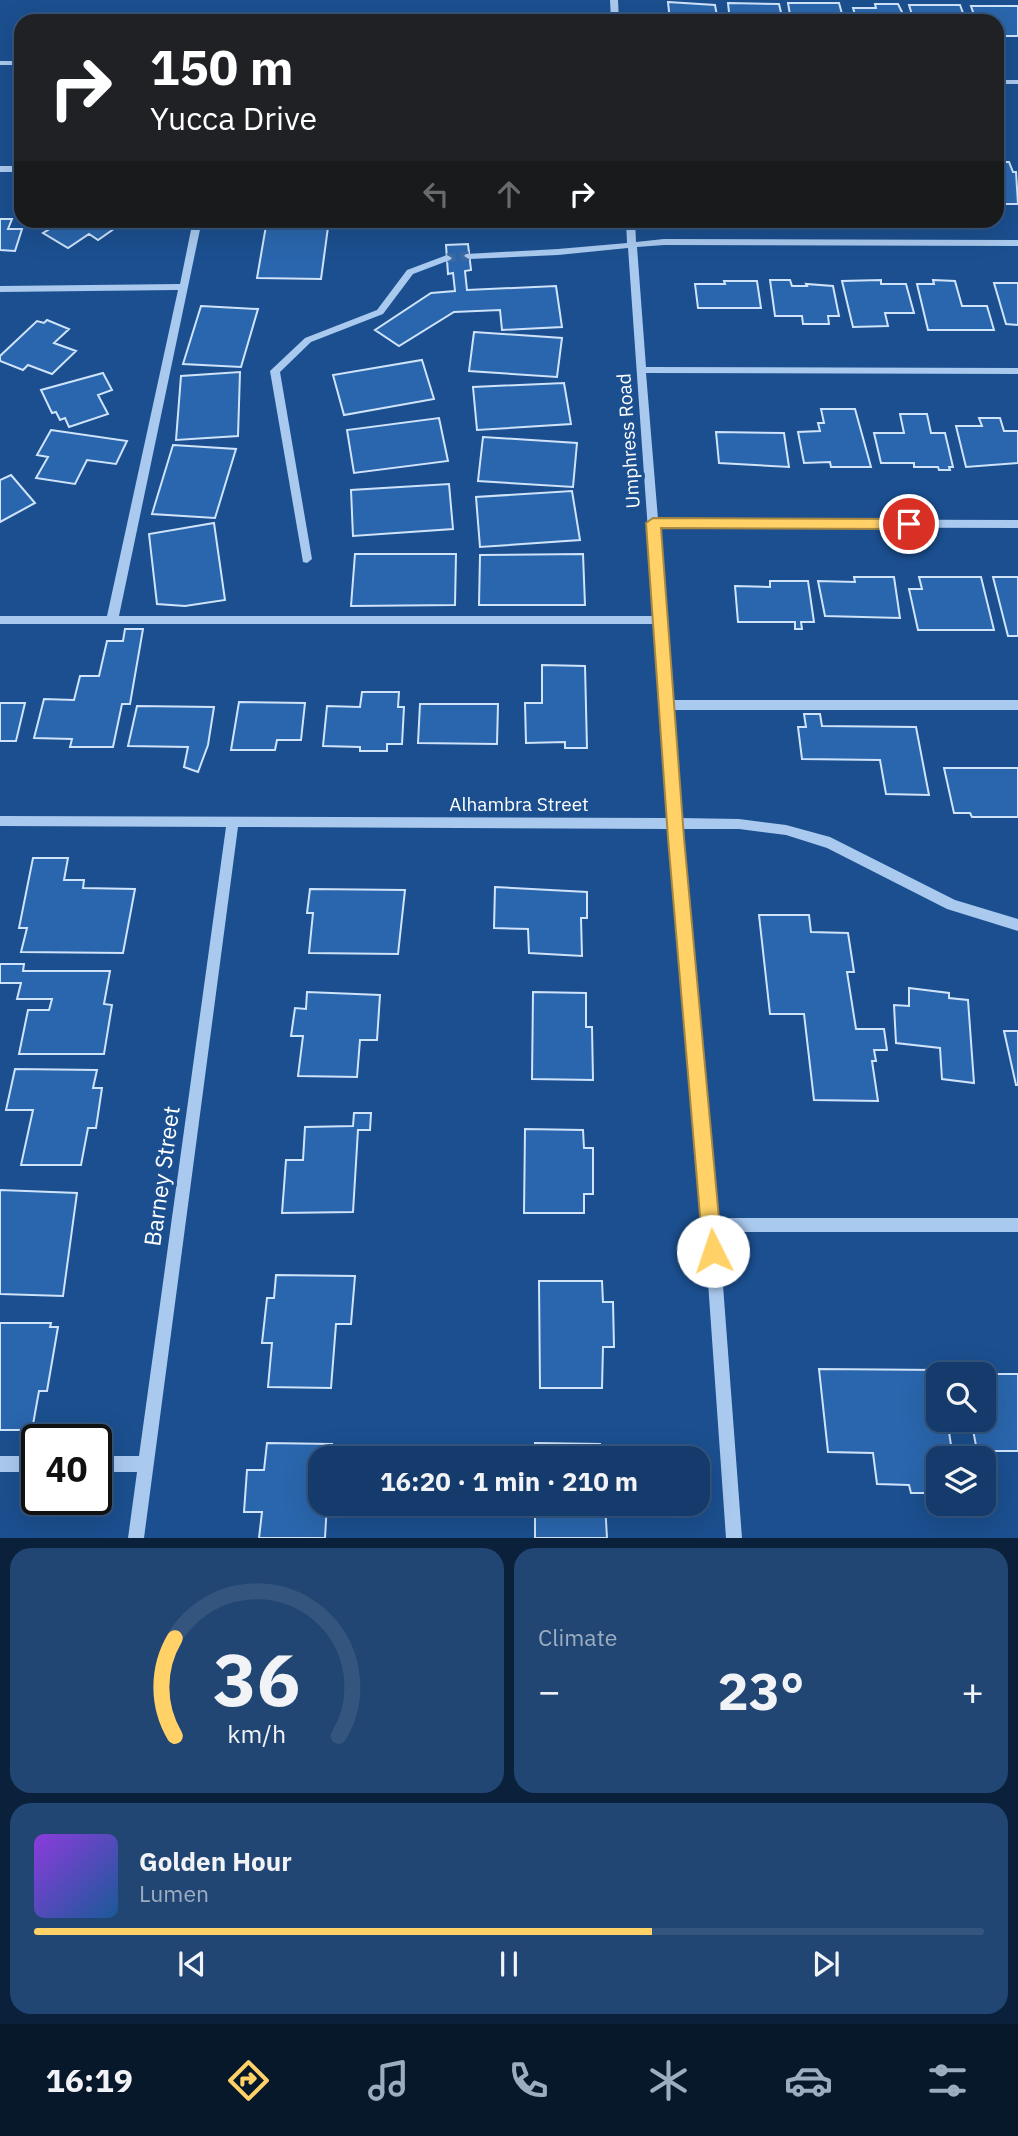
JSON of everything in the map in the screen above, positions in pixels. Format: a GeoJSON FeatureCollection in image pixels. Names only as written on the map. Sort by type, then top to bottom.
{"type":"FeatureCollection","features":[{"type":"Feature","properties":{"kind":"street"},"geometry":{"type":"LineString","coordinates":[[112,620],[196,228]]}},
{"type":"Feature","properties":{"kind":"street","name":"Umphress Road"},"geometry":{"type":"LineString","coordinates":[[631,228],[675,824],[711,1225],[734,1538]]}},
{"type":"Feature","properties":{"kind":"street"},"geometry":{"type":"LineString","coordinates":[[469,256],[558,252],[632,243],[1018,243]]}},
{"type":"Feature","properties":{"kind":"street"},"geometry":{"type":"LineString","coordinates":[[307,559],[275,371],[307,340],[380,312],[410,272],[447,258]]}},
{"type":"Feature","properties":{"kind":"street"},"geometry":{"type":"LineString","coordinates":[[0,289],[183,287]]}},
{"type":"Feature","properties":{"kind":"street"},"geometry":{"type":"LineString","coordinates":[[642,370],[1018,370]]}},
{"type":"Feature","properties":{"kind":"street"},"geometry":{"type":"LineString","coordinates":[[653,523],[1018,524]]}},
{"type":"Feature","properties":{"kind":"street"},"geometry":{"type":"LineString","coordinates":[[0,620],[659,620]]}},
{"type":"Feature","properties":{"kind":"street"},"geometry":{"type":"LineString","coordinates":[[666,705],[1018,705]]}},
{"type":"Feature","properties":{"kind":"street","name":"Alhambra Street"},"geometry":{"type":"LineString","coordinates":[[0,821],[739,824],[786,830],[842,848],[952,905],[1018,925]]}},
{"type":"Feature","properties":{"kind":"street","name":"Barney Street"},"geometry":{"type":"LineString","coordinates":[[136,1538],[233,821]]}},
{"type":"Feature","properties":{"kind":"street"},"geometry":{"type":"LineString","coordinates":[[711,1225],[1018,1225]]}},
{"type":"Feature","properties":{"kind":"street"},"geometry":{"type":"LineString","coordinates":[[0,1464],[21,1464]]}},
{"type":"Feature","properties":{"kind":"street"},"geometry":{"type":"LineString","coordinates":[[112,1464],[146,1464]]}},
{"type":"Feature","properties":{"kind":"building"},"geometry":{"type":"Polygon","coordinates":[[[668,2],[715,5],[717,14],[669,14],[668,2]]]}},
{"type":"Feature","properties":{"kind":"building"},"geometry":{"type":"Polygon","coordinates":[[[728,3],[779,4],[781,14],[729,14],[728,3]]]}},
{"type":"Feature","properties":{"kind":"building"},"geometry":{"type":"Polygon","coordinates":[[[788,3],[839,3],[842,14],[790,14],[788,3]]]}},
{"type":"Feature","properties":{"kind":"building"},"geometry":{"type":"Polygon","coordinates":[[[875,4],[898,4],[903,14],[855,14],[853,8],[876,8],[875,4]]]}},
{"type":"Feature","properties":{"kind":"building"},"geometry":{"type":"Polygon","coordinates":[[[909,5],[960,5],[963,14],[912,14],[909,5]]]}},
{"type":"Feature","properties":{"kind":"building"},"geometry":{"type":"Polygon","coordinates":[[[971,6],[1018,6],[1018,36],[1004,36],[1004,14],[974,14],[971,6]]]}},
{"type":"Feature","properties":{"kind":"building"},"geometry":{"type":"Polygon","coordinates":[[[1004,162],[1009,162],[1013,172],[1016,172],[1018,204],[1004,204],[1004,162]]]}},
{"type":"Feature","properties":{"kind":"building"},"geometry":{"type":"Polygon","coordinates":[[[0,219],[12,219],[8,229],[22,229],[15,251],[0,250],[0,219]]]}},
{"type":"Feature","properties":{"kind":"building"},"geometry":{"type":"Polygon","coordinates":[[[51,228],[115,228],[98,240],[89,234],[68,248],[43,233],[51,228]]]}},
{"type":"Feature","properties":{"kind":"building"},"geometry":{"type":"Polygon","coordinates":[[[266,228],[328,228],[321,279],[257,278],[266,228]]]}},
{"type":"Feature","properties":{"kind":"building"},"geometry":{"type":"Polygon","coordinates":[[[468,244],[471,270],[465,271],[467,290],[556,286],[562,327],[502,330],[500,310],[454,312],[399,346],[375,330],[431,293],[455,291],[453,273],[448,274],[446,245],[468,244]]]}},
{"type":"Feature","properties":{"kind":"building"},"geometry":{"type":"Polygon","coordinates":[[[770,280],[790,280],[792,286],[833,286],[839,316],[828,316],[829,324],[803,324],[802,316],[775,316],[770,280]]]}},
{"type":"Feature","properties":{"kind":"building"},"geometry":{"type":"Polygon","coordinates":[[[881,280],[881,284],[906,284],[914,313],[885,313],[888,326],[853,327],[842,281],[881,280]]]}},
{"type":"Feature","properties":{"kind":"building"},"geometry":{"type":"Polygon","coordinates":[[[933,280],[955,281],[962,306],[987,306],[994,330],[928,330],[917,284],[934,284],[933,280]]]}},
{"type":"Feature","properties":{"kind":"building"},"geometry":{"type":"Polygon","coordinates":[[[724,281],[757,281],[761,308],[698,308],[695,284],[725,284],[724,281]]]}},
{"type":"Feature","properties":{"kind":"building"},"geometry":{"type":"Polygon","coordinates":[[[994,283],[1018,283],[1018,325],[1006,324],[994,283]]]}},
{"type":"Feature","properties":{"kind":"building"},"geometry":{"type":"Polygon","coordinates":[[[201,306],[258,309],[241,367],[183,364],[201,306]]]}},
{"type":"Feature","properties":{"kind":"building"},"geometry":{"type":"Polygon","coordinates":[[[47,320],[69,329],[54,343],[76,351],[52,374],[28,365],[23,370],[0,361],[0,356],[37,321],[44,323],[47,320]]]}},
{"type":"Feature","properties":{"kind":"building"},"geometry":{"type":"Polygon","coordinates":[[[474,332],[562,338],[557,377],[469,371],[474,332]]]}},
{"type":"Feature","properties":{"kind":"building"},"geometry":{"type":"Polygon","coordinates":[[[422,360],[434,399],[344,415],[333,375],[422,360]]]}},
{"type":"Feature","properties":{"kind":"building"},"geometry":{"type":"Polygon","coordinates":[[[240,372],[238,436],[176,440],[181,376],[240,372]]]}},
{"type":"Feature","properties":{"kind":"building"},"geometry":{"type":"Polygon","coordinates":[[[103,373],[112,390],[98,395],[108,414],[69,427],[65,418],[60,420],[56,412],[52,413],[41,390],[103,373]]]}},
{"type":"Feature","properties":{"kind":"building"},"geometry":{"type":"Polygon","coordinates":[[[564,383],[571,424],[477,430],[473,387],[564,383]]]}},
{"type":"Feature","properties":{"kind":"building"},"geometry":{"type":"Polygon","coordinates":[[[821,409],[855,409],[871,467],[831,467],[830,462],[804,463],[798,432],[820,431],[818,423],[824,423],[821,409]]]}},
{"type":"Feature","properties":{"kind":"building"},"geometry":{"type":"Polygon","coordinates":[[[900,414],[927,414],[931,433],[945,433],[953,467],[949,467],[950,470],[914,467],[914,463],[881,463],[874,433],[904,433],[900,414]]]}},
{"type":"Feature","properties":{"kind":"building"},"geometry":{"type":"Polygon","coordinates":[[[439,418],[448,461],[354,473],[347,430],[439,418]]]}},
{"type":"Feature","properties":{"kind":"building"},"geometry":{"type":"Polygon","coordinates":[[[979,418],[1000,418],[1004,431],[1018,431],[1018,463],[966,467],[956,426],[982,426],[979,418]]]}},
{"type":"Feature","properties":{"kind":"building"},"geometry":{"type":"Polygon","coordinates":[[[51,430],[127,441],[116,464],[87,460],[75,484],[36,478],[48,457],[37,455],[51,430]]]}},
{"type":"Feature","properties":{"kind":"building"},"geometry":{"type":"Polygon","coordinates":[[[716,432],[784,433],[789,467],[719,463],[716,432]]]}},
{"type":"Feature","properties":{"kind":"building"},"geometry":{"type":"Polygon","coordinates":[[[483,437],[577,443],[573,487],[478,481],[483,437]]]}},
{"type":"Feature","properties":{"kind":"building"},"geometry":{"type":"Polygon","coordinates":[[[173,445],[236,449],[215,518],[152,514],[173,445]]]}},
{"type":"Feature","properties":{"kind":"building"},"geometry":{"type":"Polygon","coordinates":[[[11,475],[35,503],[0,522],[0,480],[11,475]]]}},
{"type":"Feature","properties":{"kind":"building"},"geometry":{"type":"Polygon","coordinates":[[[449,484],[453,529],[353,536],[351,490],[449,484]]]}},
{"type":"Feature","properties":{"kind":"building"},"geometry":{"type":"Polygon","coordinates":[[[572,491],[580,540],[480,547],[476,497],[572,491]]]}},
{"type":"Feature","properties":{"kind":"building"},"geometry":{"type":"Polygon","coordinates":[[[214,523],[225,600],[185,606],[157,604],[149,534],[214,523]]]}},
{"type":"Feature","properties":{"kind":"building"},"geometry":{"type":"Polygon","coordinates":[[[355,554],[456,554],[455,605],[351,606],[355,554]]]}},
{"type":"Feature","properties":{"kind":"building"},"geometry":{"type":"Polygon","coordinates":[[[583,554],[585,605],[479,605],[480,555],[583,554]]]}},
{"type":"Feature","properties":{"kind":"building"},"geometry":{"type":"Polygon","coordinates":[[[854,577],[894,577],[900,618],[825,616],[818,581],[855,582],[854,577]]]}},
{"type":"Feature","properties":{"kind":"building"},"geometry":{"type":"Polygon","coordinates":[[[919,577],[981,577],[994,630],[918,630],[909,589],[922,589],[919,577]]]}},
{"type":"Feature","properties":{"kind":"building"},"geometry":{"type":"Polygon","coordinates":[[[993,577],[1018,577],[1018,636],[1008,636],[993,577]]]}},
{"type":"Feature","properties":{"kind":"building"},"geometry":{"type":"Polygon","coordinates":[[[770,581],[808,581],[814,622],[801,622],[802,629],[795,629],[795,622],[738,622],[735,586],[770,587],[770,581]]]}},
{"type":"Feature","properties":{"kind":"building"},"geometry":{"type":"Polygon","coordinates":[[[125,629],[143,629],[130,704],[122,704],[113,747],[70,747],[72,739],[34,738],[44,699],[74,700],[80,676],[99,676],[107,641],[123,641],[125,629]]]}},
{"type":"Feature","properties":{"kind":"building"},"geometry":{"type":"Polygon","coordinates":[[[542,665],[585,666],[587,748],[565,748],[565,742],[526,743],[525,703],[542,703],[542,665]]]}},
{"type":"Feature","properties":{"kind":"building"},"geometry":{"type":"Polygon","coordinates":[[[362,692],[399,692],[398,707],[404,707],[402,744],[387,744],[387,751],[360,751],[360,747],[323,746],[327,706],[360,707],[362,692]]]}},
{"type":"Feature","properties":{"kind":"building"},"geometry":{"type":"Polygon","coordinates":[[[239,702],[305,703],[301,740],[277,740],[275,750],[231,750],[239,702]]]}},
{"type":"Feature","properties":{"kind":"building"},"geometry":{"type":"Polygon","coordinates":[[[0,703],[25,703],[16,741],[0,741],[0,703]]]}},
{"type":"Feature","properties":{"kind":"building"},"geometry":{"type":"Polygon","coordinates":[[[420,704],[498,704],[497,744],[418,743],[420,704]]]}},
{"type":"Feature","properties":{"kind":"building"},"geometry":{"type":"Polygon","coordinates":[[[137,706],[214,707],[208,745],[198,772],[184,767],[188,747],[128,746],[137,706]]]}},
{"type":"Feature","properties":{"kind":"building"},"geometry":{"type":"Polygon","coordinates":[[[804,714],[820,714],[822,726],[916,727],[929,795],[886,794],[880,760],[802,759],[798,727],[806,727],[804,714]]]}},
{"type":"Feature","properties":{"kind":"building"},"geometry":{"type":"Polygon","coordinates":[[[944,768],[1018,768],[1018,817],[972,817],[970,813],[954,813],[944,768]]]}},
{"type":"Feature","properties":{"kind":"building"},"geometry":{"type":"Polygon","coordinates":[[[33,858],[68,858],[64,880],[84,880],[83,888],[135,889],[123,953],[21,952],[27,928],[19,928],[33,858]]]}},
{"type":"Feature","properties":{"kind":"building"},"geometry":{"type":"Polygon","coordinates":[[[495,887],[587,892],[587,918],[581,918],[582,956],[529,953],[528,929],[494,928],[495,887]]]}},
{"type":"Feature","properties":{"kind":"building"},"geometry":{"type":"Polygon","coordinates":[[[310,889],[405,890],[398,954],[309,953],[313,913],[307,913],[310,889]]]}},
{"type":"Feature","properties":{"kind":"building"},"geometry":{"type":"Polygon","coordinates":[[[759,915],[809,915],[811,932],[848,933],[854,972],[847,972],[856,1029],[884,1029],[887,1050],[874,1050],[876,1061],[872,1061],[878,1101],[814,1100],[804,1014],[770,1014],[759,915]]]}},
{"type":"Feature","properties":{"kind":"building"},"geometry":{"type":"Polygon","coordinates":[[[0,964],[24,964],[23,971],[110,971],[104,1004],[112,1005],[104,1054],[19,1054],[28,1010],[49,1010],[52,999],[17,999],[21,983],[0,983],[0,964]]]}},
{"type":"Feature","properties":{"kind":"building"},"geometry":{"type":"Polygon","coordinates":[[[909,988],[949,993],[949,998],[968,1000],[974,1083],[942,1079],[940,1048],[896,1043],[894,1005],[909,1006],[909,988]]]}},
{"type":"Feature","properties":{"kind":"building"},"geometry":{"type":"Polygon","coordinates":[[[307,992],[380,995],[377,1040],[360,1040],[357,1077],[298,1076],[303,1036],[291,1036],[295,1008],[306,1009],[307,992]]]}},
{"type":"Feature","properties":{"kind":"building"},"geometry":{"type":"Polygon","coordinates":[[[533,992],[586,993],[586,1027],[592,1027],[593,1080],[532,1079],[533,992]]]}},
{"type":"Feature","properties":{"kind":"building"},"geometry":{"type":"Polygon","coordinates":[[[1004,1031],[1018,1031],[1018,1085],[1016,1085],[1004,1031]]]}},
{"type":"Feature","properties":{"kind":"building"},"geometry":{"type":"Polygon","coordinates":[[[15,1069],[97,1070],[93,1088],[102,1088],[96,1128],[88,1128],[81,1165],[21,1165],[33,1110],[6,1110],[15,1069]]]}},
{"type":"Feature","properties":{"kind":"building"},"geometry":{"type":"Polygon","coordinates":[[[354,1113],[371,1113],[370,1130],[358,1130],[353,1212],[282,1213],[286,1160],[303,1160],[305,1127],[353,1126],[354,1113]]]}},
{"type":"Feature","properties":{"kind":"building"},"geometry":{"type":"Polygon","coordinates":[[[525,1129],[583,1130],[584,1148],[593,1148],[593,1194],[584,1194],[584,1213],[524,1213],[525,1129]]]}},
{"type":"Feature","properties":{"kind":"building"},"geometry":{"type":"Polygon","coordinates":[[[0,1190],[77,1193],[63,1296],[0,1294],[0,1190]]]}},
{"type":"Feature","properties":{"kind":"building"},"geometry":{"type":"Polygon","coordinates":[[[276,1275],[355,1276],[351,1324],[336,1324],[331,1388],[268,1387],[272,1343],[262,1343],[267,1298],[274,1298],[276,1275]]]}},
{"type":"Feature","properties":{"kind":"building"},"geometry":{"type":"Polygon","coordinates":[[[539,1281],[602,1281],[603,1302],[613,1302],[614,1347],[603,1347],[602,1388],[540,1388],[539,1281]]]}},
{"type":"Feature","properties":{"kind":"building"},"geometry":{"type":"Polygon","coordinates":[[[0,1323],[51,1323],[50,1327],[58,1327],[47,1391],[39,1391],[33,1424],[21,1424],[21,1430],[0,1430],[0,1323]]]}},
{"type":"Feature","properties":{"kind":"building"},"geometry":{"type":"Polygon","coordinates":[[[819,1369],[926,1370],[926,1432],[949,1432],[951,1446],[926,1446],[926,1493],[911,1493],[909,1485],[877,1484],[873,1453],[828,1452],[819,1369]]]}},
{"type":"Feature","properties":{"kind":"building"},"geometry":{"type":"Polygon","coordinates":[[[996,1374],[1018,1374],[1018,1451],[996,1451],[996,1446],[976,1446],[973,1432],[996,1432],[996,1374]]]}},
{"type":"Feature","properties":{"kind":"building"},"geometry":{"type":"Polygon","coordinates":[[[267,1443],[332,1444],[308,1446],[308,1516],[326,1516],[325,1538],[259,1538],[262,1512],[244,1512],[247,1470],[264,1470],[267,1443]]]}},
{"type":"Feature","properties":{"kind":"building"},"geometry":{"type":"Polygon","coordinates":[[[535,1443],[600,1446],[535,1446],[535,1443]]]}},
{"type":"Feature","properties":{"kind":"building"},"geometry":{"type":"Polygon","coordinates":[[[535,1516],[606,1516],[607,1538],[535,1538],[535,1516]]]}},
{"type":"Feature","properties":{"kind":"tunnel"},"geometry":{"type":"LineString","coordinates":[[447,258],[469,256]]}},
{"type":"Feature","properties":{"kind":"route"},"geometry":{"type":"LineString","coordinates":[[713,1251],[676,838],[653,523],[909,524]]}}]}
